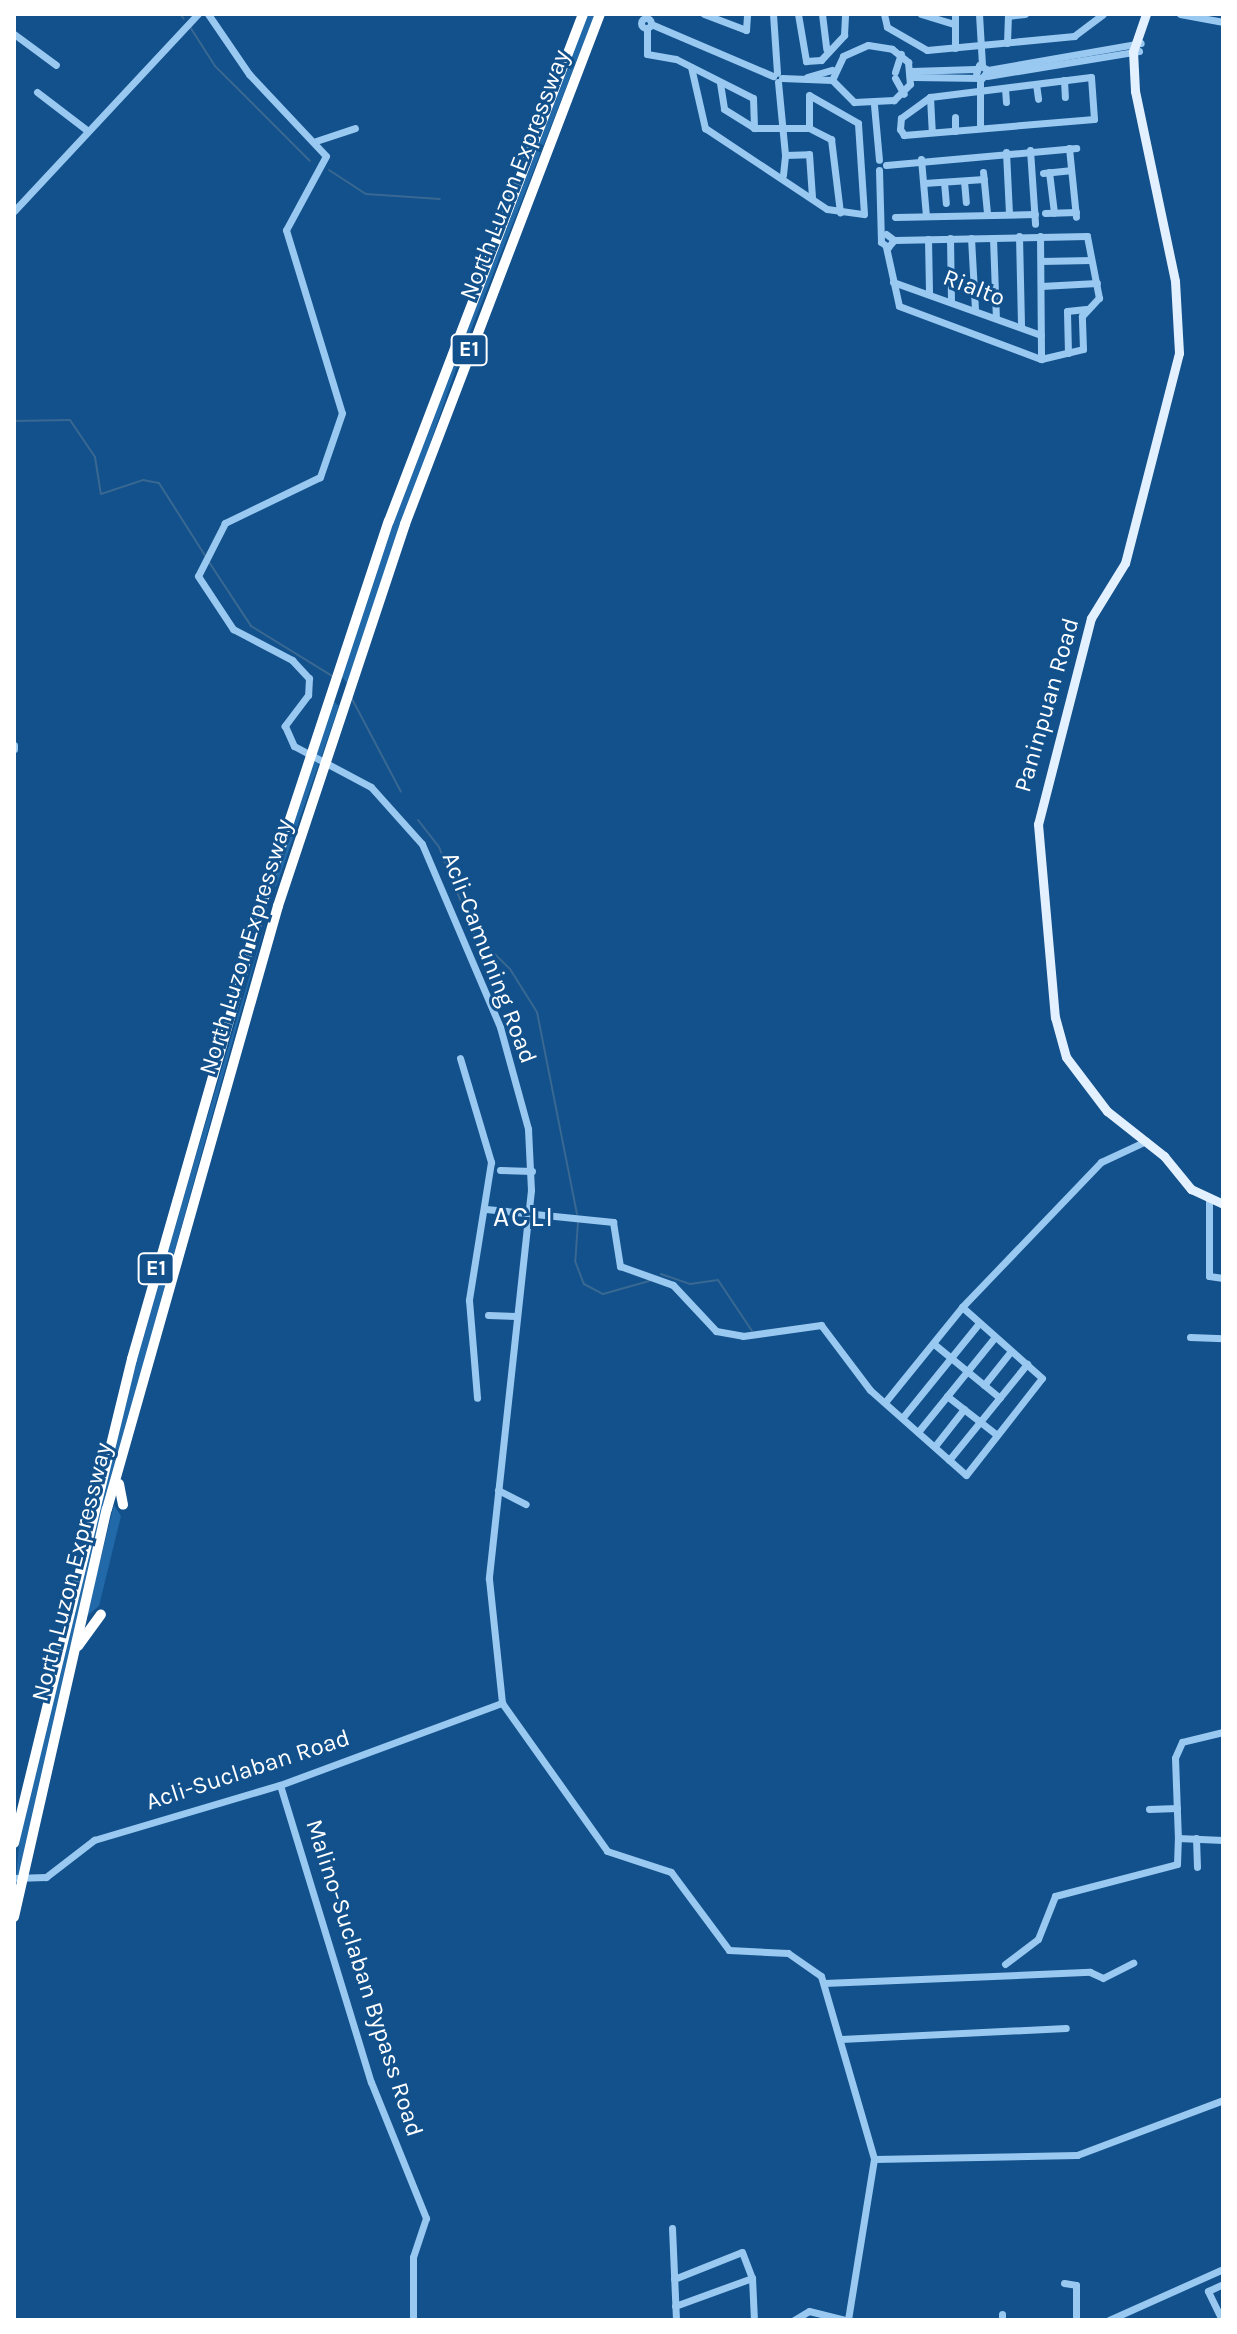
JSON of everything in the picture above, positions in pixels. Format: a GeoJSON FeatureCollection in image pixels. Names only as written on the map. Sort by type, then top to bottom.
{"type":"FeatureCollection","features":[{"type":"Feature","properties":{"kind":"highway","name":"North Luzon Expressway"},"geometry":{"type":"LineString","coordinates":[[14,1843],[77,1568],[176,1195],[328,702],[433,402],[583,14]]}},
{"type":"Feature","properties":{"kind":"highway","name":"North Luzon Expressway"},"geometry":{"type":"LineString","coordinates":[[14,1917],[48,1756],[147,1360],[342,711],[442,422],[600,14]]}},
{"type":"Feature","properties":{"kind":"highway"},"geometry":{"type":"LineString","coordinates":[[123,1505],[118,1492],[147,1360]]}},
{"type":"Feature","properties":{"kind":"highway"},"geometry":{"type":"LineString","coordinates":[[48,1756],[80,1642],[101,1614]]}},
{"type":"Feature","properties":{"kind":"main road","name":"Paninpuan Road"},"geometry":{"type":"LineString","coordinates":[[1149,14],[1137,47],[1137,113],[1175,281],[1179,353],[1125,563],[1095,609],[1080,652],[1038,824],[1064,1050],[1098,1102],[1146,1141],[1209,1201]]}},
{"type":"Feature","properties":{"kind":"main road"},"geometry":{"type":"LineString","coordinates":[[1209,1201],[1223,1204]]}},
{"type":"Feature","properties":{"kind":"street"},"geometry":{"type":"LineString","coordinates":[[14,211],[198,14]]}},
{"type":"Feature","properties":{"kind":"street"},"geometry":{"type":"LineString","coordinates":[[208,14],[249,74],[316,141],[355,128]]}},
{"type":"Feature","properties":{"kind":"street"},"geometry":{"type":"LineString","coordinates":[[704,14],[723,18],[746,30],[747,14]]}},
{"type":"Feature","properties":{"kind":"street"},"geometry":{"type":"LineString","coordinates":[[773,14],[785,155],[783,175]]}},
{"type":"Feature","properties":{"kind":"street"},"geometry":{"type":"LineString","coordinates":[[798,14],[802,61],[821,60]]}},
{"type":"Feature","properties":{"kind":"street"},"geometry":{"type":"LineString","coordinates":[[822,14],[826,49]]}},
{"type":"Feature","properties":{"kind":"street"},"geometry":{"type":"LineString","coordinates":[[821,60],[826,49],[844,35],[845,14]]}},
{"type":"Feature","properties":{"kind":"street"},"geometry":{"type":"LineString","coordinates":[[884,14],[887,27],[927,50],[1074,36],[1103,14]]}},
{"type":"Feature","properties":{"kind":"street"},"geometry":{"type":"LineString","coordinates":[[921,14],[954,24]]}},
{"type":"Feature","properties":{"kind":"street"},"geometry":{"type":"LineString","coordinates":[[955,14],[955,48]]}},
{"type":"Feature","properties":{"kind":"street"},"geometry":{"type":"LineString","coordinates":[[979,14],[980,128]]}},
{"type":"Feature","properties":{"kind":"street"},"geometry":{"type":"LineString","coordinates":[[1007,43],[1008,15],[1025,14]]}},
{"type":"Feature","properties":{"kind":"street"},"geometry":{"type":"LineString","coordinates":[[1180,14],[1223,22]]}},
{"type":"Feature","properties":{"kind":"street"},"geometry":{"type":"LineString","coordinates":[[630,22],[647,22],[778,77],[832,80]]}},
{"type":"Feature","properties":{"kind":"street"},"geometry":{"type":"LineString","coordinates":[[647,22],[646,52],[691,67],[754,99],[754,128]]}},
{"type":"Feature","properties":{"kind":"street"},"geometry":{"type":"LineString","coordinates":[[14,34],[56,65]]}},
{"type":"Feature","properties":{"kind":"street"},"geometry":{"type":"LineString","coordinates":[[803,78],[830,71],[863,46],[901,54],[912,74]]}},
{"type":"Feature","properties":{"kind":"street"},"geometry":{"type":"LineString","coordinates":[[912,74],[981,72],[1137,47]]}},
{"type":"Feature","properties":{"kind":"street"},"geometry":{"type":"LineString","coordinates":[[901,54],[895,75],[904,94]]}},
{"type":"Feature","properties":{"kind":"street"},"geometry":{"type":"LineString","coordinates":[[821,60],[847,98],[874,105],[904,94],[912,74]]}},
{"type":"Feature","properties":{"kind":"street"},"geometry":{"type":"LineString","coordinates":[[691,67],[703,126],[840,212],[866,211],[858,123],[814,95],[806,100],[809,128]]}},
{"type":"Feature","properties":{"kind":"street"},"geometry":{"type":"LineString","coordinates":[[1093,78],[1097,117],[904,135],[899,125],[930,97],[979,91],[1093,78]]}},
{"type":"Feature","properties":{"kind":"street"},"geometry":{"type":"LineString","coordinates":[[1064,80],[1065,97]]}},
{"type":"Feature","properties":{"kind":"street"},"geometry":{"type":"LineString","coordinates":[[720,83],[724,109],[754,128],[809,128],[833,141],[840,212]]}},
{"type":"Feature","properties":{"kind":"street"},"geometry":{"type":"LineString","coordinates":[[1036,84],[1038,99]]}},
{"type":"Feature","properties":{"kind":"street"},"geometry":{"type":"LineString","coordinates":[[1005,88],[1006,102]]}},
{"type":"Feature","properties":{"kind":"street"},"geometry":{"type":"LineString","coordinates":[[37,92],[88,131]]}},
{"type":"Feature","properties":{"kind":"street"},"geometry":{"type":"LineString","coordinates":[[930,97],[932,132]]}},
{"type":"Feature","properties":{"kind":"street"},"geometry":{"type":"LineString","coordinates":[[874,105],[886,247],[899,306],[1041,359],[1083,349],[1086,309]]}},
{"type":"Feature","properties":{"kind":"street"},"geometry":{"type":"LineString","coordinates":[[955,117],[955,131]]}},
{"type":"Feature","properties":{"kind":"street","name":"Acli-Camuning Road"},"geometry":{"type":"LineString","coordinates":[[316,141],[326,166],[286,230],[341,398],[334,451],[315,481],[222,525],[197,572],[233,629],[292,660],[309,678],[308,695],[285,726],[297,748],[338,770],[397,812],[436,869],[500,1027],[532,1171],[498,1490],[490,1613],[502,1703]]}},
{"type":"Feature","properties":{"kind":"street"},"geometry":{"type":"LineString","coordinates":[[979,142],[979,155]]}},
{"type":"Feature","properties":{"kind":"street"},"geometry":{"type":"LineString","coordinates":[[881,165],[921,159],[1072,148],[1070,170],[1076,214],[1045,213]]}},
{"type":"Feature","properties":{"kind":"street"},"geometry":{"type":"LineString","coordinates":[[1030,150],[1035,224]]}},
{"type":"Feature","properties":{"kind":"street"},"geometry":{"type":"LineString","coordinates":[[1006,152],[1009,213]]}},
{"type":"Feature","properties":{"kind":"street"},"geometry":{"type":"LineString","coordinates":[[785,155],[811,156],[812,197]]}},
{"type":"Feature","properties":{"kind":"street"},"geometry":{"type":"LineString","coordinates":[[921,159],[926,216]]}},
{"type":"Feature","properties":{"kind":"street"},"geometry":{"type":"LineString","coordinates":[[1054,213],[1046,172],[1070,170]]}},
{"type":"Feature","properties":{"kind":"street"},"geometry":{"type":"LineString","coordinates":[[924,183],[964,181],[983,176],[987,213]]}},
{"type":"Feature","properties":{"kind":"street"},"geometry":{"type":"LineString","coordinates":[[964,181],[966,202]]}},
{"type":"Feature","properties":{"kind":"street"},"geometry":{"type":"LineString","coordinates":[[944,182],[946,203]]}},
{"type":"Feature","properties":{"kind":"street"},"geometry":{"type":"LineString","coordinates":[[895,217],[1035,214]]}},
{"type":"Feature","properties":{"kind":"street"},"geometry":{"type":"LineString","coordinates":[[886,234],[894,240],[1087,236],[1099,298],[1086,309],[1067,311],[1068,353]]}},
{"type":"Feature","properties":{"kind":"street"},"geometry":{"type":"LineString","coordinates":[[1019,236],[1021,327]]}},
{"type":"Feature","properties":{"kind":"street"},"geometry":{"type":"LineString","coordinates":[[1040,236],[1041,359]]}},
{"type":"Feature","properties":{"kind":"street"},"geometry":{"type":"LineString","coordinates":[[950,238],[951,301]]}},
{"type":"Feature","properties":{"kind":"street"},"geometry":{"type":"LineString","coordinates":[[971,238],[975,310]]}},
{"type":"Feature","properties":{"kind":"street"},"geometry":{"type":"LineString","coordinates":[[993,238],[996,318]]}},
{"type":"Feature","properties":{"kind":"street"},"geometry":{"type":"LineString","coordinates":[[928,239],[929,293]]}},
{"type":"Feature","properties":{"kind":"street"},"geometry":{"type":"LineString","coordinates":[[886,247],[894,240]]}},
{"type":"Feature","properties":{"kind":"street"},"geometry":{"type":"LineString","coordinates":[[1041,261],[1091,260]]}},
{"type":"Feature","properties":{"kind":"street","name":"Rialto"},"geometry":{"type":"LineString","coordinates":[[893,282],[1041,335]]}},
{"type":"Feature","properties":{"kind":"street"},"geometry":{"type":"LineString","coordinates":[[1041,286],[1097,283]]}},
{"type":"Feature","properties":{"kind":"street"},"geometry":{"type":"LineString","coordinates":[[460,1058],[490,1148],[486,1209],[469,1300],[477,1398]]}},
{"type":"Feature","properties":{"kind":"street"},"geometry":{"type":"LineString","coordinates":[[886,1401],[962,1307],[1101,1162],[1146,1141]]}},
{"type":"Feature","properties":{"kind":"street"},"geometry":{"type":"LineString","coordinates":[[500,1170],[532,1171]]}},
{"type":"Feature","properties":{"kind":"street"},"geometry":{"type":"LineString","coordinates":[[1209,1201],[1209,1276],[1223,1278]]}},
{"type":"Feature","properties":{"kind":"street"},"geometry":{"type":"LineString","coordinates":[[486,1209],[615,1224],[620,1266],[673,1285],[716,1331],[743,1336],[821,1325],[886,1401],[966,1475],[1042,1381],[962,1307]]}},
{"type":"Feature","properties":{"kind":"street"},"geometry":{"type":"LineString","coordinates":[[488,1315],[517,1316]]}},
{"type":"Feature","properties":{"kind":"street"},"geometry":{"type":"LineString","coordinates":[[903,1417],[979,1323]]}},
{"type":"Feature","properties":{"kind":"street"},"geometry":{"type":"LineString","coordinates":[[918,1432],[995,1337]]}},
{"type":"Feature","properties":{"kind":"street"},"geometry":{"type":"LineString","coordinates":[[1190,1337],[1223,1338]]}},
{"type":"Feature","properties":{"kind":"street"},"geometry":{"type":"LineString","coordinates":[[934,1344],[1000,1398]]}},
{"type":"Feature","properties":{"kind":"street"},"geometry":{"type":"LineString","coordinates":[[984,1385],[1011,1351]]}},
{"type":"Feature","properties":{"kind":"street"},"geometry":{"type":"LineString","coordinates":[[949,1460],[1027,1364]]}},
{"type":"Feature","properties":{"kind":"street"},"geometry":{"type":"LineString","coordinates":[[947,1396],[997,1435]]}},
{"type":"Feature","properties":{"kind":"street"},"geometry":{"type":"LineString","coordinates":[[935,1446],[964,1409]]}},
{"type":"Feature","properties":{"kind":"street"},"geometry":{"type":"LineString","coordinates":[[498,1490],[526,1504]]}},
{"type":"Feature","properties":{"kind":"street"},"geometry":{"type":"LineString","coordinates":[[502,1703],[607,1851],[671,1872],[729,1950],[788,1953],[816,1969],[824,1983],[874,2159],[846,2320],[809,2311],[794,2320]]}},
{"type":"Feature","properties":{"kind":"street","name":"Acli-Suclaban Road"},"geometry":{"type":"LineString","coordinates":[[14,1878],[37,1879],[94,1840],[280,1785],[502,1703]]}},
{"type":"Feature","properties":{"kind":"street"},"geometry":{"type":"LineString","coordinates":[[1005,1964],[1038,1939],[1055,1896],[1177,1864],[1178,1745],[1223,1732]]}},
{"type":"Feature","properties":{"kind":"street","name":"Malino-Suclaban Bypass Road"},"geometry":{"type":"LineString","coordinates":[[280,1785],[371,2082],[426,2218],[413,2257],[413,2320]]}},
{"type":"Feature","properties":{"kind":"street"},"geometry":{"type":"LineString","coordinates":[[1149,1809],[1177,1808]]}},
{"type":"Feature","properties":{"kind":"street"},"geometry":{"type":"LineString","coordinates":[[1178,1838],[1223,1840]]}},
{"type":"Feature","properties":{"kind":"street"},"geometry":{"type":"LineString","coordinates":[[1196,1838],[1197,1867]]}},
{"type":"Feature","properties":{"kind":"street"},"geometry":{"type":"LineString","coordinates":[[824,1983],[1090,1972],[1103,1978],[1133,1963]]}},
{"type":"Feature","properties":{"kind":"street"},"geometry":{"type":"LineString","coordinates":[[829,2000],[845,1984]]}},
{"type":"Feature","properties":{"kind":"street"},"geometry":{"type":"LineString","coordinates":[[841,2039],[1066,2028]]}},
{"type":"Feature","properties":{"kind":"street"},"geometry":{"type":"LineString","coordinates":[[874,2159],[1077,2155],[1223,2100]]}},
{"type":"Feature","properties":{"kind":"street"},"geometry":{"type":"LineString","coordinates":[[672,2228],[676,2320]]}},
{"type":"Feature","properties":{"kind":"street"},"geometry":{"type":"LineString","coordinates":[[674,2279],[742,2252],[752,2278],[754,2320]]}},
{"type":"Feature","properties":{"kind":"street"},"geometry":{"type":"LineString","coordinates":[[1109,2320],[1223,2269]]}},
{"type":"Feature","properties":{"kind":"street"},"geometry":{"type":"LineString","coordinates":[[675,2306],[752,2278]]}},
{"type":"Feature","properties":{"kind":"street"},"geometry":{"type":"LineString","coordinates":[[1064,2283],[1076,2285],[1076,2320]]}},
{"type":"Feature","properties":{"kind":"street"},"geometry":{"type":"LineString","coordinates":[[1222,2320],[1208,2291],[1223,2284]]}},
{"type":"Feature","properties":{"kind":"shaded area"},"geometry":{"type":"Polygon","coordinates":[[[585,14],[595,14],[458,363],[347,683],[341,676],[406,484],[585,14]]]}},
{"type":"Feature","properties":{"kind":"shaded area"},"geometry":{"type":"Polygon","coordinates":[[[332,700],[339,706],[276,887],[273,884],[332,700]]]}},
{"type":"Feature","properties":{"kind":"shaded area"},"geometry":{"type":"Polygon","coordinates":[[[268,914],[132,1405],[14,1902],[21,1822],[122,1403],[268,914]]]}},
{"type":"Feature","properties":{"kind":"shaded area"},"geometry":{"type":"Polygon","coordinates":[[[114,1505],[121,1516],[99,1606],[86,1617],[114,1505]]]}},
{"type":"Feature","properties":{"kind":"waterway"},"geometry":{"type":"LineString","coordinates":[[180,14],[184,19]]}},
{"type":"Feature","properties":{"kind":"waterway"},"geometry":{"type":"LineString","coordinates":[[190,27],[215,66],[310,161]]}},
{"type":"Feature","properties":{"kind":"waterway"},"geometry":{"type":"LineString","coordinates":[[329,170],[366,194],[440,199]]}},
{"type":"Feature","properties":{"kind":"waterway"},"geometry":{"type":"LineString","coordinates":[[14,421],[70,420],[95,457],[101,494],[143,480],[159,483],[206,557]]}},
{"type":"Feature","properties":{"kind":"waterway"},"geometry":{"type":"LineString","coordinates":[[209,562],[251,626],[334,677]]}},
{"type":"Feature","properties":{"kind":"waterway"},"geometry":{"type":"LineString","coordinates":[[351,697],[401,792]]}},
{"type":"Feature","properties":{"kind":"waterway"},"geometry":{"type":"LineString","coordinates":[[418,820],[439,847],[474,934],[510,969],[537,1012],[577,1214]]}},
{"type":"Feature","properties":{"kind":"waterway"},"geometry":{"type":"LineString","coordinates":[[578,1222],[575,1261],[584,1284],[603,1294],[649,1281]]}},
{"type":"Feature","properties":{"kind":"waterway"},"geometry":{"type":"LineString","coordinates":[[661,1274],[690,1284],[718,1280],[752,1331]]}},
{"type":"Feature","properties":{"kind":"district","name":"ACLI"},"geometry":{"type":"Point","coordinates":[524,1217]}}]}
